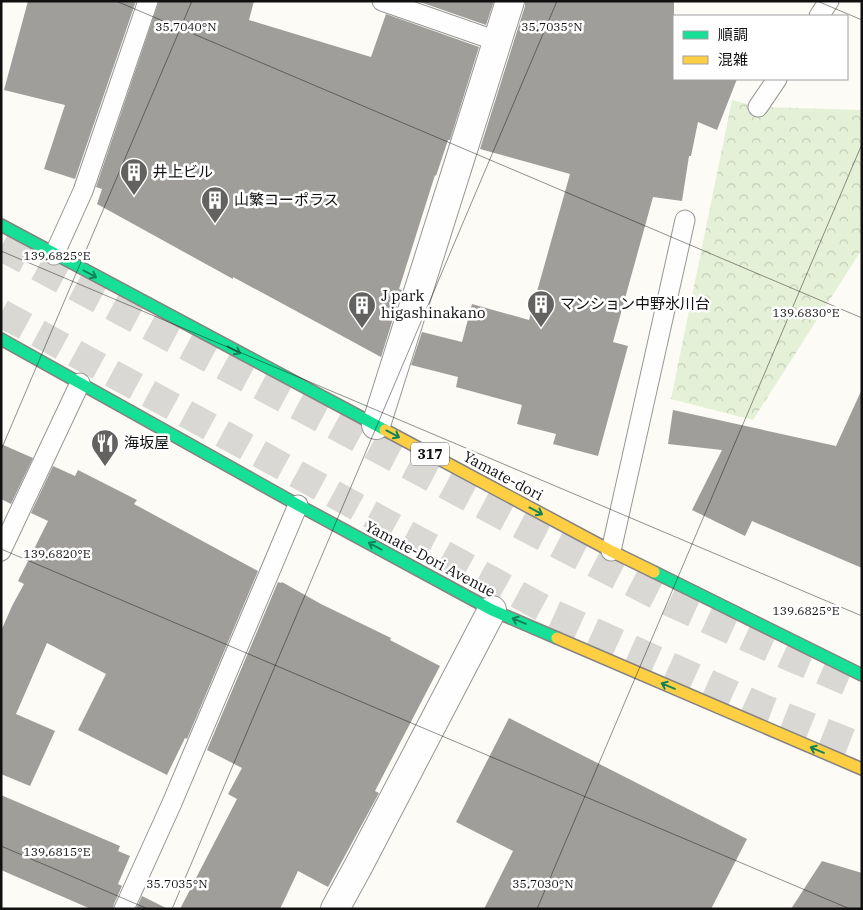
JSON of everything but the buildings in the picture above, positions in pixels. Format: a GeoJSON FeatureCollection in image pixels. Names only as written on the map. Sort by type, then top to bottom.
{"type":"FeatureCollection","features":[{"type":"Feature","properties":{"kind":"main road","name":"Yamate-dori"},"geometry":{"type":"LineString","coordinates":[[1,226],[611,551],[862,674]]}},
{"type":"Feature","properties":{"kind":"main road","name":"Yamate-Dori Avenue"},"geometry":{"type":"LineString","coordinates":[[1,339],[298,505],[492,610],[862,769]]}},
{"type":"Feature","properties":{"kind":"street"},"geometry":{"type":"LineString","coordinates":[[376,425],[510,1]]}},
{"type":"Feature","properties":{"kind":"street"},"geometry":{"type":"LineString","coordinates":[[335,909],[492,610]]}},
{"type":"Feature","properties":{"kind":"lane"},"geometry":{"type":"LineString","coordinates":[[54,255],[84,191],[148,1]]}},
{"type":"Feature","properties":{"kind":"lane"},"geometry":{"type":"LineString","coordinates":[[382,1],[497,41]]}},
{"type":"Feature","properties":{"kind":"lane"},"geometry":{"type":"LineString","coordinates":[[820,15],[829,1]]}},
{"type":"Feature","properties":{"kind":"lane"},"geometry":{"type":"LineString","coordinates":[[758,107],[776,80]]}},
{"type":"Feature","properties":{"kind":"lane"},"geometry":{"type":"LineString","coordinates":[[611,551],[685,220]]}},
{"type":"Feature","properties":{"kind":"lane"},"geometry":{"type":"LineString","coordinates":[[1,551],[80,383]]}},
{"type":"Feature","properties":{"kind":"lane"},"geometry":{"type":"LineString","coordinates":[[124,909],[176,793],[298,505]]}},
{"type":"Feature","properties":{"kind":"green space"},"geometry":{"type":"Polygon","coordinates":[[[732,100],[758,107],[862,110],[862,249],[753,420],[671,399],[732,100]]]}},
{"type":"Feature","properties":{"kind":"tunnel"},"geometry":{"type":"LineString","coordinates":[[1,247],[518,524],[671,603],[860,687]]}},
{"type":"Feature","properties":{"kind":"tunnel"},"geometry":{"type":"LineString","coordinates":[[1,313],[550,612],[763,708],[862,747]]}},
{"type":"Feature","properties":{"kind":"traffic: fast"},"geometry":{"type":"LineString","coordinates":[[1,225],[385,430]]}},
{"type":"Feature","properties":{"kind":"traffic: fast"},"geometry":{"type":"LineString","coordinates":[[1,339],[298,505],[492,610],[557,638]]}},
{"type":"Feature","properties":{"kind":"traffic: fast"},"geometry":{"type":"LineString","coordinates":[[654,572],[862,675]]}},
{"type":"Feature","properties":{"kind":"traffic: slow"},"geometry":{"type":"LineString","coordinates":[[385,430],[611,551],[654,572]]}},
{"type":"Feature","properties":{"kind":"traffic: slow"},"geometry":{"type":"LineString","coordinates":[[557,638],[862,769]]}},
{"type":"Feature","properties":{"kind":"place","name":"井上ビル"},"geometry":{"type":"Point","coordinates":[134,196]}},
{"type":"Feature","properties":{"kind":"place","name":"山繁コーポラス"},"geometry":{"type":"Point","coordinates":[215,224]}},
{"type":"Feature","properties":{"kind":"place","name":"マンション中野氷川台"},"geometry":{"type":"Point","coordinates":[541,328]}},
{"type":"Feature","properties":{"kind":"place","name":"J park higashinakano"},"geometry":{"type":"Point","coordinates":[362,329]}},
{"type":"Feature","properties":{"kind":"place","name":"海坂屋"},"geometry":{"type":"Point","coordinates":[105,467]}}]}
